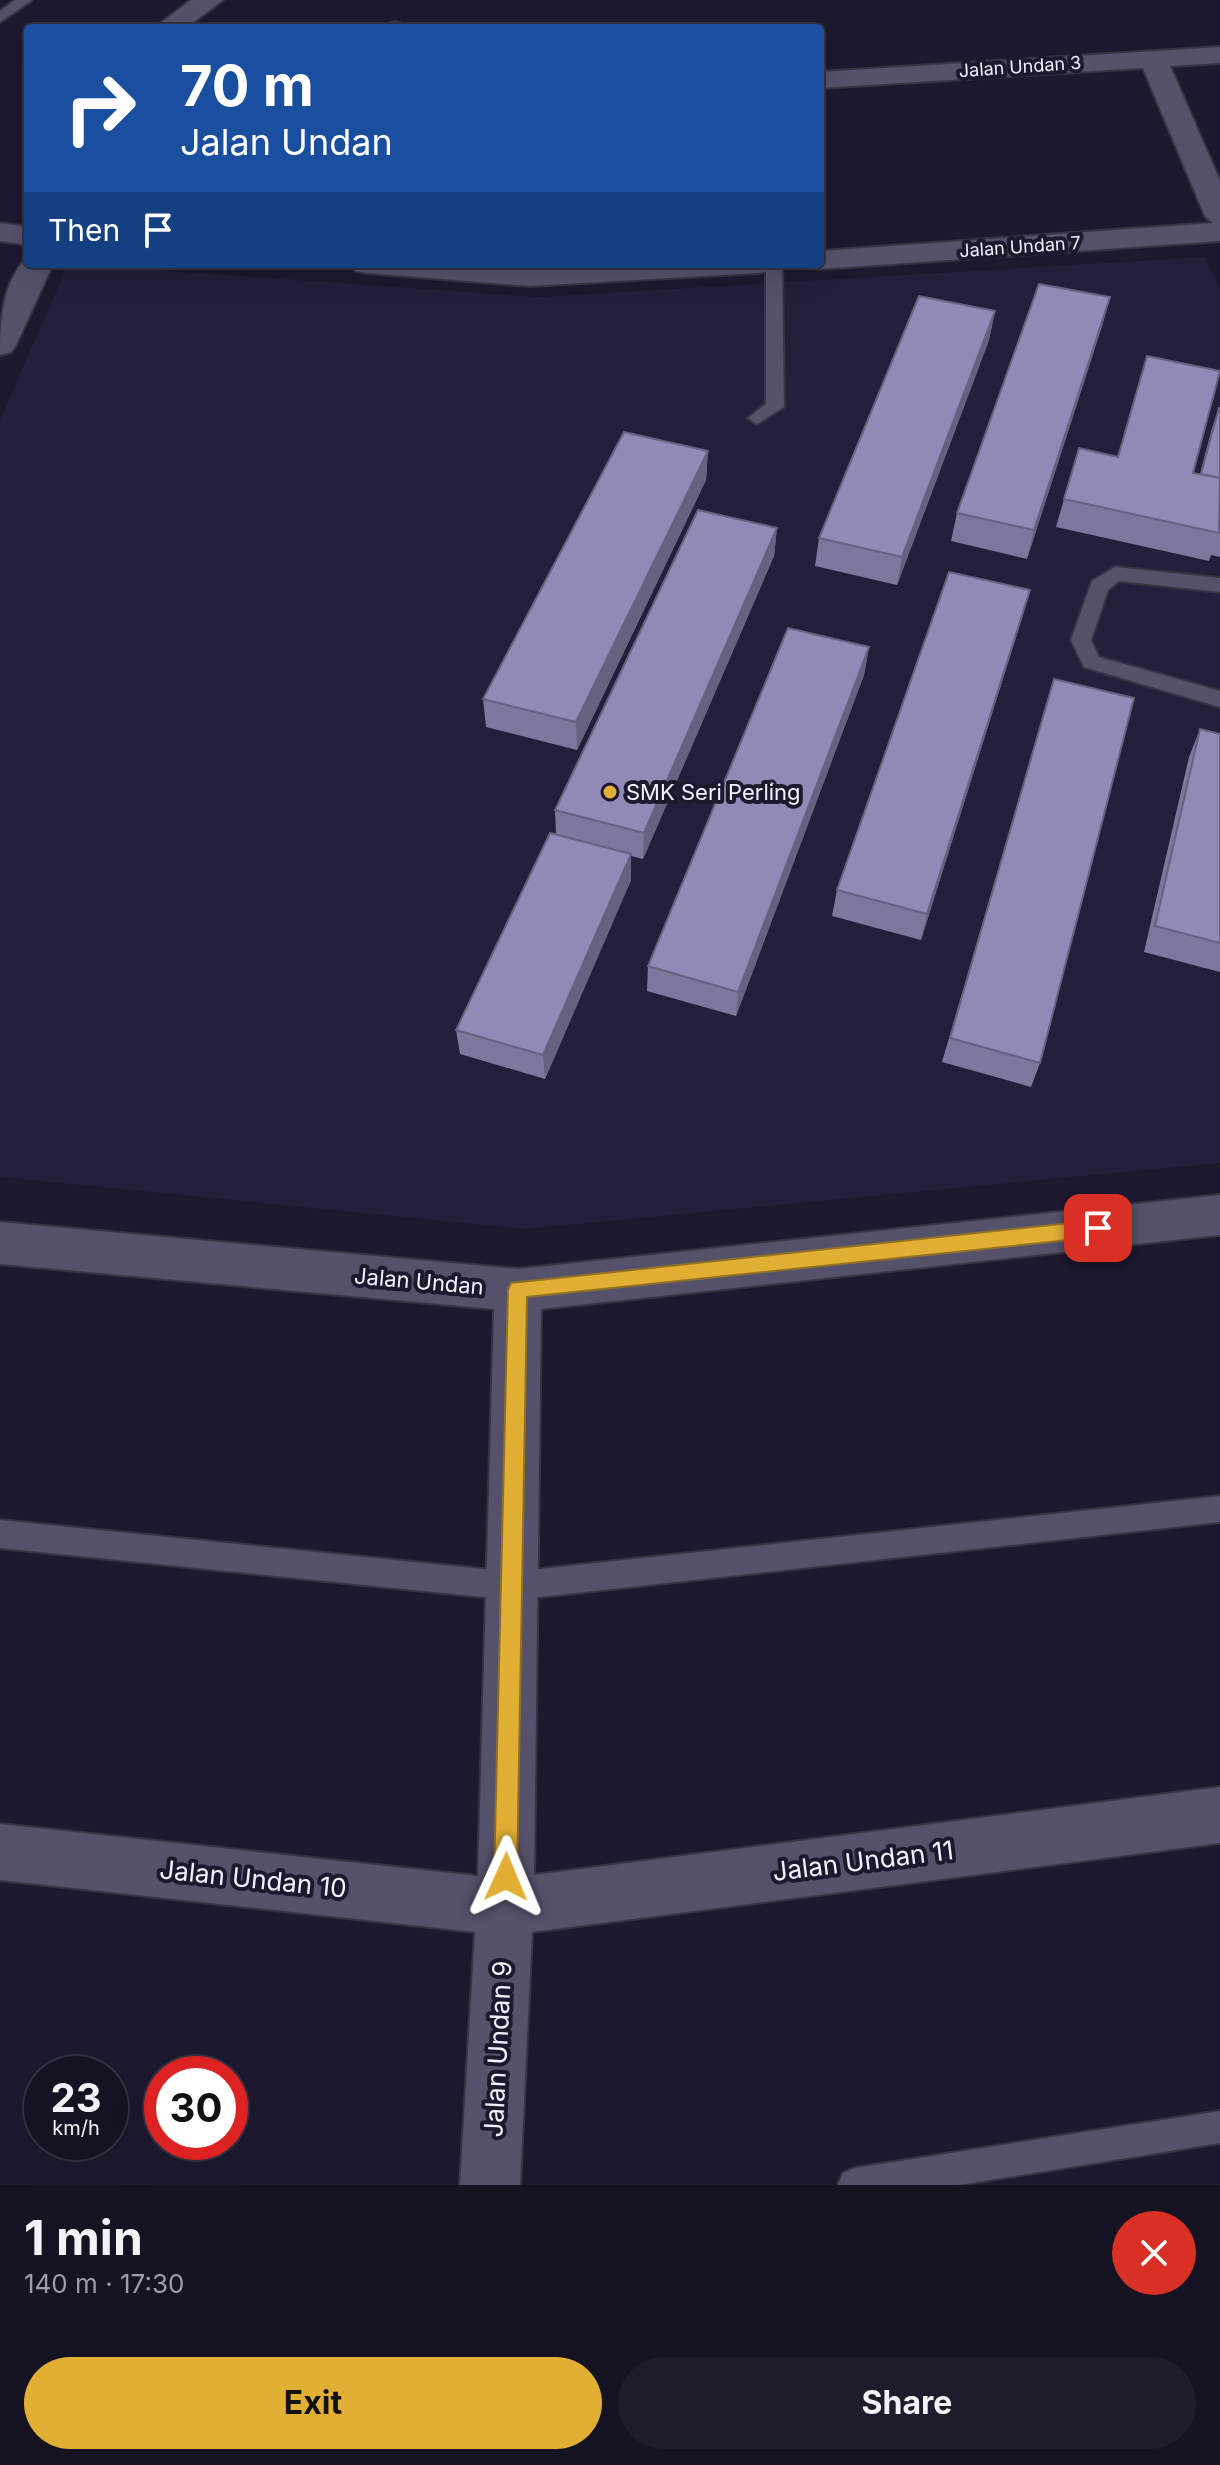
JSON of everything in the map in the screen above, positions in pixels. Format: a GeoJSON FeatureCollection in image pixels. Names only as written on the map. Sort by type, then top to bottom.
{"type":"FeatureCollection","features":[{"type":"Feature","properties":{"kind":"street"},"geometry":{"type":"LineString","coordinates":[[174,24],[209,0]]}},
{"type":"Feature","properties":{"kind":"street","name":"Jalan Undan 3"},"geometry":{"type":"LineString","coordinates":[[824,80],[1220,55]]}},
{"type":"Feature","properties":{"kind":"street"},"geometry":{"type":"LineString","coordinates":[[1153,59],[1220,216]]}},
{"type":"Feature","properties":{"kind":"street"},"geometry":{"type":"LineString","coordinates":[[0,232],[24,235]]}},
{"type":"Feature","properties":{"kind":"street","name":"Jalan Undan 7"},"geometry":{"type":"LineString","coordinates":[[824,260],[1220,232]]}},
{"type":"Feature","properties":{"kind":"street"},"geometry":{"type":"LineString","coordinates":[[0,345],[35,268]]}},
{"type":"Feature","properties":{"kind":"street"},"geometry":{"type":"LineString","coordinates":[[417,268],[530,277],[688,268]]}},
{"type":"Feature","properties":{"kind":"street","name":"Jalan Undan"},"geometry":{"type":"LineString","coordinates":[[0,1243],[518,1290],[1220,1215]]}},
{"type":"Feature","properties":{"kind":"street","name":"Jalan Undan 9"},"geometry":{"type":"LineString","coordinates":[[490,2185],[505,1907],[518,1290]]}},
{"type":"Feature","properties":{"kind":"street","name":"Jalan Undan 11"},"geometry":{"type":"LineString","coordinates":[[505,1907],[1220,1815]]}},
{"type":"Feature","properties":{"kind":"street","name":"Jalan Undan 10"},"geometry":{"type":"LineString","coordinates":[[0,1852],[505,1907]]}},
{"type":"Feature","properties":{"kind":"lane"},"geometry":{"type":"LineString","coordinates":[[0,18],[25,0]]}},
{"type":"Feature","properties":{"kind":"lane"},"geometry":{"type":"LineString","coordinates":[[757,418],[775,407],[774,268]]}},
{"type":"Feature","properties":{"kind":"lane"},"geometry":{"type":"LineString","coordinates":[[1220,585],[1115,574],[1099,586],[1081,640],[1091,662],[1220,699]]}},
{"type":"Feature","properties":{"kind":"lane"},"geometry":{"type":"LineString","coordinates":[[0,1534],[512,1586],[1220,1509]]}},
{"type":"Feature","properties":{"kind":"lane"},"geometry":{"type":"LineString","coordinates":[[855,2185],[1220,2127]]}},
{"type":"Feature","properties":{"kind":"shaded area","name":"SMK Seri Perling"},"geometry":{"type":"Polygon","coordinates":[[[1205,257],[1220,289],[1220,1163],[525,1229],[0,1177],[0,420],[66,268],[125,268],[538,297],[1205,257]]]}},
{"type":"Feature","properties":{"kind":"building"},"geometry":{"type":"Polygon","coordinates":[[[1039,284],[1110,297],[1034,530],[957,513],[1039,284]]]}},
{"type":"Feature","properties":{"kind":"building"},"geometry":{"type":"Polygon","coordinates":[[[919,296],[995,311],[902,557],[819,538],[919,296]]]}},
{"type":"Feature","properties":{"kind":"building"},"geometry":{"type":"Polygon","coordinates":[[[1147,356],[1220,371],[1193,473],[1220,478],[1219,533],[1064,499],[1079,448],[1118,457],[1147,356]]]}},
{"type":"Feature","properties":{"kind":"building"},"geometry":{"type":"Polygon","coordinates":[[[1220,408],[1220,478],[1201,474],[1220,408]]]}},
{"type":"Feature","properties":{"kind":"building"},"geometry":{"type":"Polygon","coordinates":[[[624,432],[708,451],[576,722],[483,699],[624,432]]]}},
{"type":"Feature","properties":{"kind":"building"},"geometry":{"type":"Polygon","coordinates":[[[698,510],[777,528],[644,833],[555,810],[698,510]]]}},
{"type":"Feature","properties":{"kind":"building"},"geometry":{"type":"Polygon","coordinates":[[[949,572],[1030,590],[927,914],[837,890],[949,572]]]}},
{"type":"Feature","properties":{"kind":"building"},"geometry":{"type":"Polygon","coordinates":[[[788,628],[869,647],[738,992],[648,966],[788,628]]]}},
{"type":"Feature","properties":{"kind":"building"},"geometry":{"type":"Polygon","coordinates":[[[1054,679],[1134,698],[1040,1063],[950,1038],[1054,679]]]}},
{"type":"Feature","properties":{"kind":"building"},"geometry":{"type":"Polygon","coordinates":[[[1200,729],[1220,734],[1220,943],[1155,926],[1200,729]]]}},
{"type":"Feature","properties":{"kind":"building"},"geometry":{"type":"Polygon","coordinates":[[[550,833],[631,854],[543,1055],[456,1030],[550,833]]]}},
{"type":"Feature","properties":{"kind":"place","name":"SMK Seri Perling"},"geometry":{"type":"Point","coordinates":[610,792]}},
{"type":"Feature","properties":{"kind":"route"},"geometry":{"type":"LineString","coordinates":[[506,1877],[518,1290],[1098,1228]]}}]}
